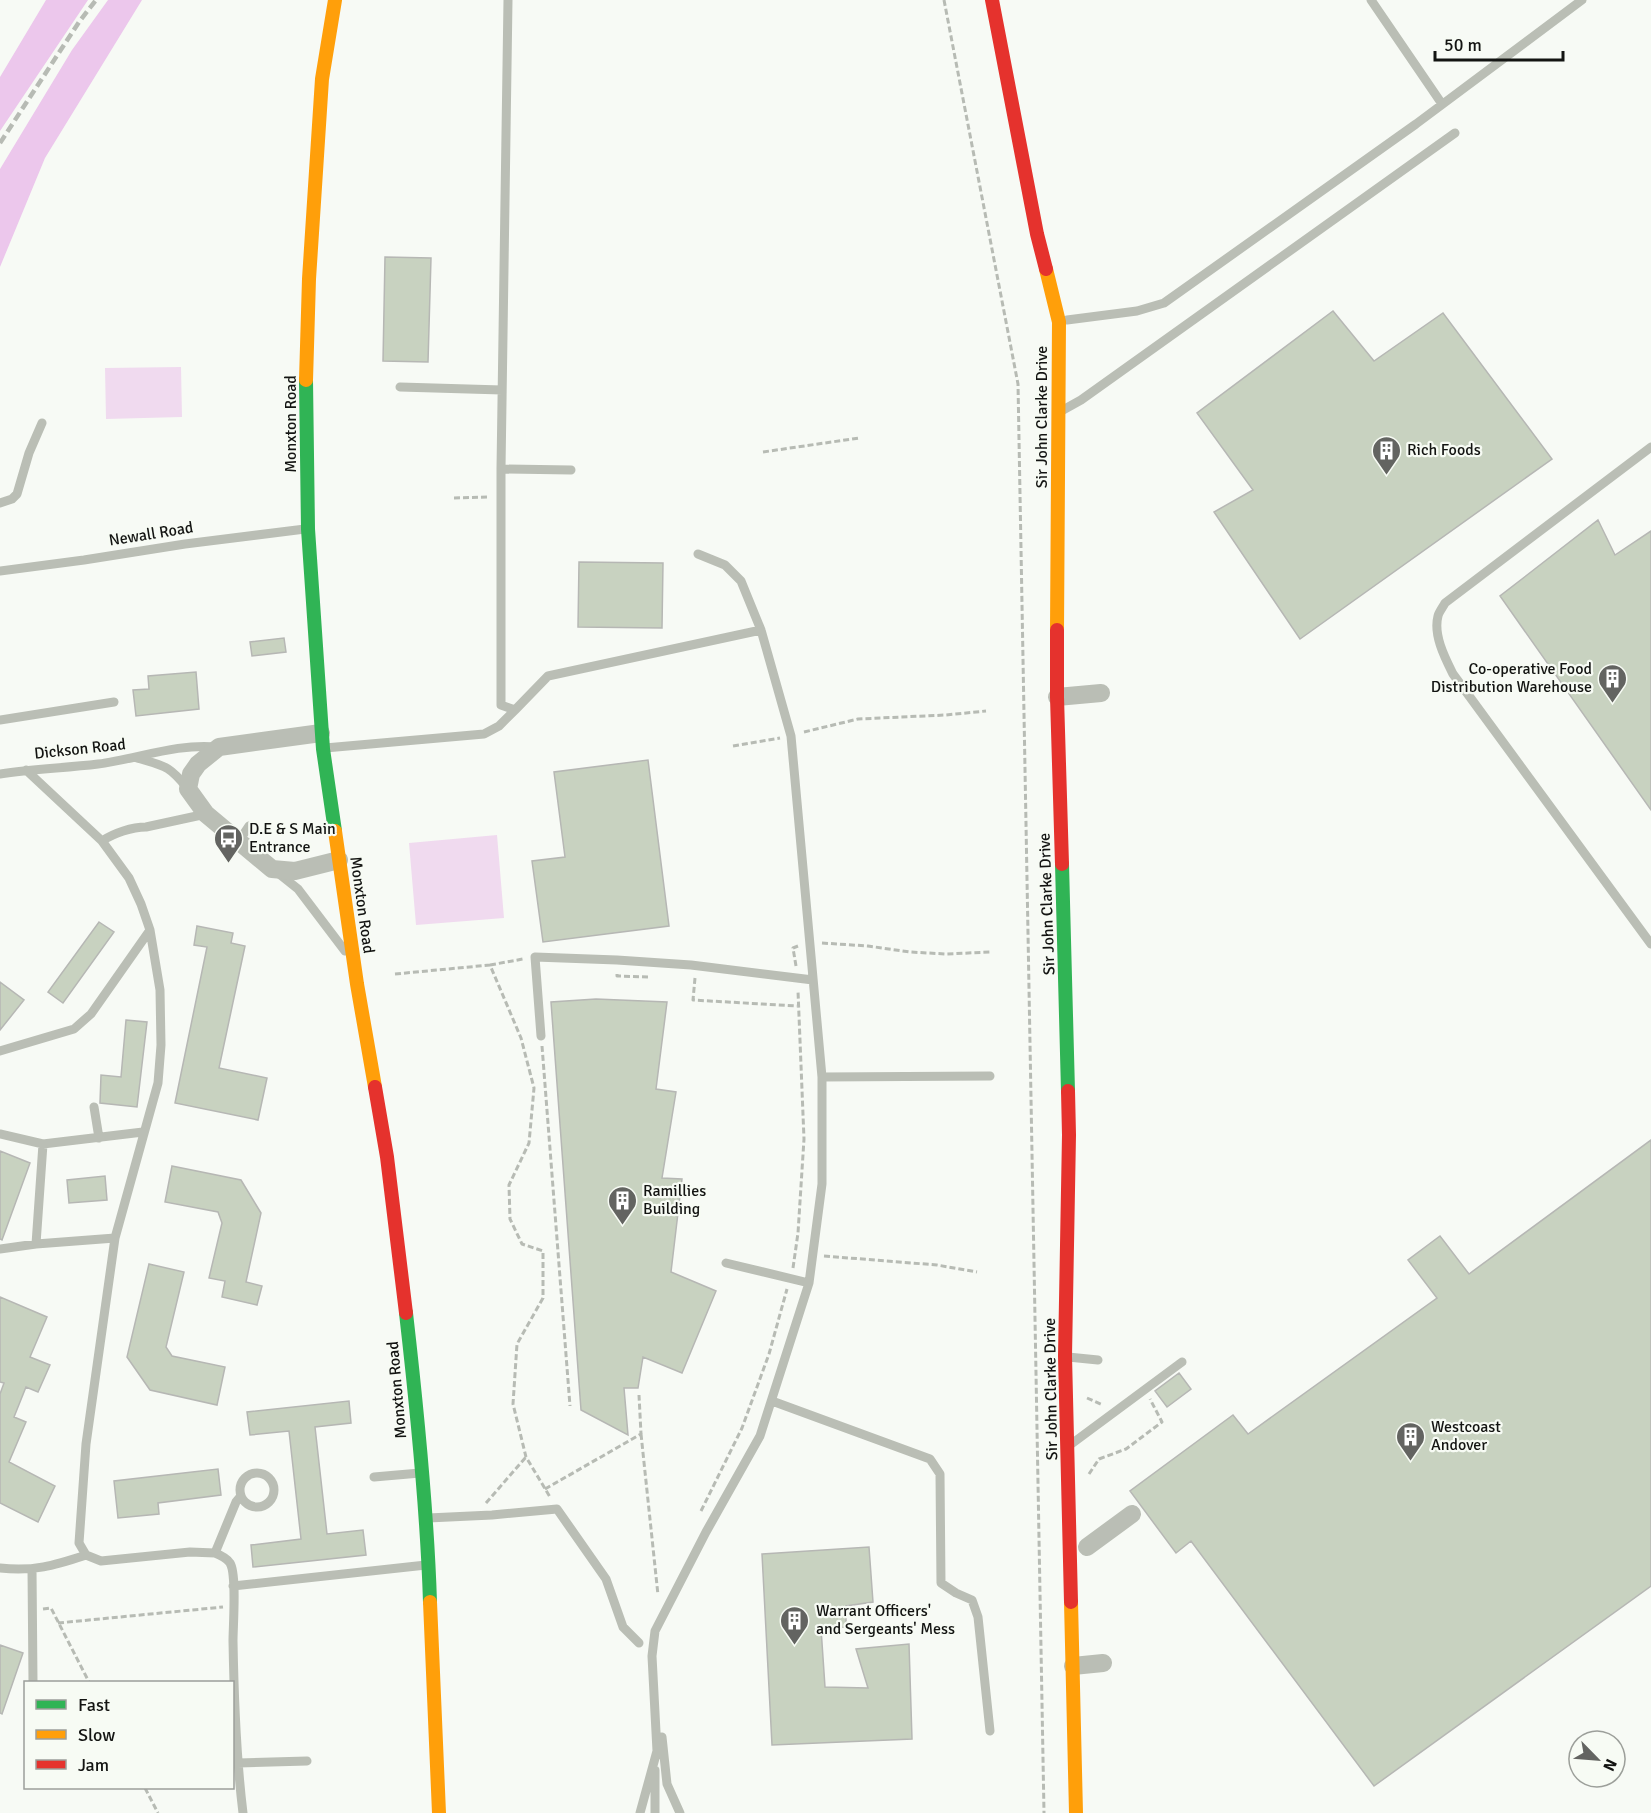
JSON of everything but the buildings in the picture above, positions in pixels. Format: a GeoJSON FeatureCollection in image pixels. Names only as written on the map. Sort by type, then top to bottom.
{"type":"FeatureCollection","features":[{"type":"Feature","properties":{"kind":"street","name":"Monxton Road"},"geometry":{"type":"LineString","coordinates":[[334,0],[322,79],[309,279],[306,400],[308,529],[322,741],[357,984],[387,1157],[412,1367],[429,1565],[439,1813]]}},
{"type":"Feature","properties":{"kind":"street","name":"Sir John Clarke Drive"},"geometry":{"type":"LineString","coordinates":[[992,0],[1037,234],[1063,321],[1058,413],[1057,697],[1069,1123],[1065,1356],[1076,1813]]}},
{"type":"Feature","properties":{"kind":"street"},"geometry":{"type":"LineString","coordinates":[[1057,697],[1101,693]]}},
{"type":"Feature","properties":{"kind":"street"},"geometry":{"type":"LineString","coordinates":[[322,741],[219,747],[198,764],[191,774],[188,789],[206,814],[272,869],[295,871],[339,860]]}},
{"type":"Feature","properties":{"kind":"street"},"geometry":{"type":"LineString","coordinates":[[1087,1547],[1132,1514]]}},
{"type":"Feature","properties":{"kind":"street"},"geometry":{"type":"LineString","coordinates":[[1073,1666],[1103,1663]]}},
{"type":"Feature","properties":{"kind":"lane"},"geometry":{"type":"LineString","coordinates":[[508,0],[501,469],[501,705],[515,710]]}},
{"type":"Feature","properties":{"kind":"lane"},"geometry":{"type":"LineString","coordinates":[[1371,0],[1442,104]]}},
{"type":"Feature","properties":{"kind":"lane"},"geometry":{"type":"LineString","coordinates":[[1063,321],[1137,311],[1164,303],[1442,104],[1582,0]]}},
{"type":"Feature","properties":{"kind":"lane"},"geometry":{"type":"LineString","coordinates":[[1058,413],[1081,400],[1455,133]]}},
{"type":"Feature","properties":{"kind":"lane"},"geometry":{"type":"LineString","coordinates":[[400,387],[502,390]]}},
{"type":"Feature","properties":{"kind":"lane"},"geometry":{"type":"LineString","coordinates":[[0,502],[12,499],[17,494],[29,453],[42,423]]}},
{"type":"Feature","properties":{"kind":"lane"},"geometry":{"type":"LineString","coordinates":[[1651,447],[1445,603],[1438,616],[1438,640],[1453,674],[1651,944]]}},
{"type":"Feature","properties":{"kind":"lane"},"geometry":{"type":"LineString","coordinates":[[501,469],[571,470]]}},
{"type":"Feature","properties":{"kind":"lane","name":"Newall Road"},"geometry":{"type":"LineString","coordinates":[[0,571],[308,529]]}},
{"type":"Feature","properties":{"kind":"lane"},"geometry":{"type":"LineString","coordinates":[[640,1813],[657,1751],[652,1656],[655,1631],[760,1436],[809,1283],[822,1184],[822,1077],[791,736],[761,630],[741,581],[724,565],[698,554]]}},
{"type":"Feature","properties":{"kind":"lane"},"geometry":{"type":"LineString","coordinates":[[322,741],[484,734],[499,726],[548,676],[761,630]]}},
{"type":"Feature","properties":{"kind":"lane"},"geometry":{"type":"LineString","coordinates":[[0,720],[114,702]]}},
{"type":"Feature","properties":{"kind":"lane","name":"Dickson Road"},"geometry":{"type":"LineString","coordinates":[[0,774],[97,764],[203,746],[219,747]]}},
{"type":"Feature","properties":{"kind":"lane","name":"Dickson Road"},"geometry":{"type":"LineString","coordinates":[[137,758],[165,766],[175,773],[188,789]]}},
{"type":"Feature","properties":{"kind":"lane"},"geometry":{"type":"LineString","coordinates":[[26,770],[102,841],[129,878],[150,930],[160,990],[161,1045],[158,1083],[115,1238],[86,1444],[79,1543],[86,1555],[101,1561],[190,1551],[214,1552],[230,1563],[234,1586],[233,1641],[238,1763],[243,1813]]}},
{"type":"Feature","properties":{"kind":"lane"},"geometry":{"type":"LineString","coordinates":[[102,841],[137,827],[206,814]]}},
{"type":"Feature","properties":{"kind":"lane"},"geometry":{"type":"LineString","coordinates":[[238,841],[249,826]]}},
{"type":"Feature","properties":{"kind":"lane"},"geometry":{"type":"LineString","coordinates":[[272,869],[298,889],[319,914],[344,949],[357,984]]}},
{"type":"Feature","properties":{"kind":"lane"},"geometry":{"type":"LineString","coordinates":[[0,1051],[74,1029],[91,1014],[150,930]]}},
{"type":"Feature","properties":{"kind":"lane"},"geometry":{"type":"LineString","coordinates":[[541,1036],[535,957],[691,966],[813,980]]}},
{"type":"Feature","properties":{"kind":"lane"},"geometry":{"type":"LineString","coordinates":[[822,1077],[990,1076]]}},
{"type":"Feature","properties":{"kind":"lane"},"geometry":{"type":"LineString","coordinates":[[94,1107],[99,1138]]}},
{"type":"Feature","properties":{"kind":"lane"},"geometry":{"type":"LineString","coordinates":[[0,1134],[43,1144],[144,1132]]}},
{"type":"Feature","properties":{"kind":"lane"},"geometry":{"type":"LineString","coordinates":[[36,1244],[43,1144]]}},
{"type":"Feature","properties":{"kind":"lane"},"geometry":{"type":"LineString","coordinates":[[0,1249],[115,1238]]}},
{"type":"Feature","properties":{"kind":"lane"},"geometry":{"type":"LineString","coordinates":[[726,1263],[809,1283]]}},
{"type":"Feature","properties":{"kind":"lane"},"geometry":{"type":"LineString","coordinates":[[1065,1356],[1098,1360]]}},
{"type":"Feature","properties":{"kind":"lane"},"geometry":{"type":"LineString","coordinates":[[1068,1446],[1182,1362]]}},
{"type":"Feature","properties":{"kind":"lane"},"geometry":{"type":"LineString","coordinates":[[772,1401],[930,1459],[940,1474],[941,1582],[956,1593],[972,1600],[978,1617],[990,1731]]}},
{"type":"Feature","properties":{"kind":"lane"},"geometry":{"type":"LineString","coordinates":[[374,1478],[420,1473]]}},
{"type":"Feature","properties":{"kind":"lane"},"geometry":{"type":"LineString","coordinates":[[214,1552],[236,1502],[241,1496]]}},
{"type":"Feature","properties":{"kind":"lane"},"geometry":{"type":"LineString","coordinates":[[424,1518],[557,1509],[606,1579],[623,1627],[639,1643]]}},
{"type":"Feature","properties":{"kind":"lane"},"geometry":{"type":"LineString","coordinates":[[0,1568],[32,1569],[54,1566],[86,1555]]}},
{"type":"Feature","properties":{"kind":"lane"},"geometry":{"type":"LineString","coordinates":[[234,1586],[429,1565]]}},
{"type":"Feature","properties":{"kind":"lane"},"geometry":{"type":"LineString","coordinates":[[32,1569],[33,1681]]}},
{"type":"Feature","properties":{"kind":"lane"},"geometry":{"type":"LineString","coordinates":[[653,1675],[667,1784],[680,1813]]}},
{"type":"Feature","properties":{"kind":"lane"},"geometry":{"type":"LineString","coordinates":[[238,1763],[307,1761]]}},
{"type":"Feature","properties":{"kind":"lane"},"geometry":{"type":"LineString","coordinates":[[654,1762],[655,1813]]}},
{"type":"Feature","properties":{"kind":"path"},"geometry":{"type":"LineString","coordinates":[[944,0],[1018,384],[1044,1813]]}},
{"type":"Feature","properties":{"kind":"path"},"geometry":{"type":"LineString","coordinates":[[764,452],[859,438]]}},
{"type":"Feature","properties":{"kind":"path"},"geometry":{"type":"LineString","coordinates":[[454,498],[501,497]]}},
{"type":"Feature","properties":{"kind":"path"},"geometry":{"type":"LineString","coordinates":[[734,746],[791,736],[858,719],[986,711]]}},
{"type":"Feature","properties":{"kind":"path"},"geometry":{"type":"LineString","coordinates":[[698,1517],[742,1428],[769,1354],[794,1262],[804,1139],[797,1006],[798,978],[794,948],[809,942],[946,954],[991,952]]}},
{"type":"Feature","properties":{"kind":"path"},"geometry":{"type":"LineString","coordinates":[[395,974],[490,965],[535,957]]}},
{"type":"Feature","properties":{"kind":"path"},"geometry":{"type":"LineString","coordinates":[[617,960],[617,976],[651,977]]}},
{"type":"Feature","properties":{"kind":"path"},"geometry":{"type":"LineString","coordinates":[[490,965],[521,1038],[534,1088],[530,1143],[509,1185],[510,1219],[522,1244],[543,1251],[543,1298],[517,1344],[513,1404],[526,1457],[557,1509]]}},
{"type":"Feature","properties":{"kind":"path"},"geometry":{"type":"LineString","coordinates":[[695,978],[693,1000],[797,1006]]}},
{"type":"Feature","properties":{"kind":"path"},"geometry":{"type":"LineString","coordinates":[[541,1036],[570,1406]]}},
{"type":"Feature","properties":{"kind":"path"},"geometry":{"type":"LineString","coordinates":[[814,1255],[937,1265],[977,1272]]}},
{"type":"Feature","properties":{"kind":"path"},"geometry":{"type":"LineString","coordinates":[[639,1395],[658,1595],[663,1586]]}},
{"type":"Feature","properties":{"kind":"path"},"geometry":{"type":"LineString","coordinates":[[545,1489],[641,1434]]}},
{"type":"Feature","properties":{"kind":"path"},"geometry":{"type":"LineString","coordinates":[[474,1516],[526,1457]]}},
{"type":"Feature","properties":{"kind":"path"},"geometry":{"type":"LineString","coordinates":[[88,1681],[58,1623],[234,1606]]}},
{"type":"Feature","properties":{"kind":"path"},"geometry":{"type":"LineString","coordinates":[[146,1789],[158,1813]]}},
{"type":"Feature","properties":{"kind":"shaded area"},"geometry":{"type":"Polygon","coordinates":[[[46,0],[88,0],[0,131],[0,77],[46,0]]]}},
{"type":"Feature","properties":{"kind":"shaded area"},"geometry":{"type":"Polygon","coordinates":[[[108,0],[142,0],[45,158],[0,267],[0,169],[72,50],[108,0]]]}},
{"type":"Feature","properties":{"kind":"shaded area"},"geometry":{"type":"Polygon","coordinates":[[[181,367],[182,417],[106,419],[105,368],[181,367]]]}},
{"type":"Feature","properties":{"kind":"shaded area"},"geometry":{"type":"Polygon","coordinates":[[[497,835],[504,918],[416,925],[409,843],[497,835]]]}},
{"type":"Feature","properties":{"kind":"railway"},"geometry":{"type":"LineString","coordinates":[[0,143],[79,22],[96,0]]}},
{"type":"Feature","properties":{"kind":"traffic: fast"},"geometry":{"type":"LineString","coordinates":[[306,380],[308,529],[323,749],[335,831]]}},
{"type":"Feature","properties":{"kind":"traffic: fast"},"geometry":{"type":"LineString","coordinates":[[1062,864],[1068,1091]]}},
{"type":"Feature","properties":{"kind":"traffic: fast"},"geometry":{"type":"LineString","coordinates":[[406,1313],[427,1530],[430,1602]]}},
{"type":"Feature","properties":{"kind":"traffic: slow"},"geometry":{"type":"LineString","coordinates":[[306,380],[309,279],[322,79],[335,0]]}},
{"type":"Feature","properties":{"kind":"traffic: slow"},"geometry":{"type":"LineString","coordinates":[[1046,269],[1059,322],[1057,630]]}},
{"type":"Feature","properties":{"kind":"traffic: slow"},"geometry":{"type":"LineString","coordinates":[[335,831],[357,984],[375,1087]]}},
{"type":"Feature","properties":{"kind":"traffic: slow"},"geometry":{"type":"LineString","coordinates":[[430,1602],[439,1813]]}},
{"type":"Feature","properties":{"kind":"traffic: slow"},"geometry":{"type":"LineString","coordinates":[[1071,1602],[1076,1813]]}},
{"type":"Feature","properties":{"kind":"traffic: jam"},"geometry":{"type":"LineString","coordinates":[[992,0],[1037,234],[1046,269]]}},
{"type":"Feature","properties":{"kind":"traffic: jam"},"geometry":{"type":"LineString","coordinates":[[1057,630],[1062,864]]}},
{"type":"Feature","properties":{"kind":"traffic: jam"},"geometry":{"type":"LineString","coordinates":[[375,1087],[387,1157],[406,1313]]}},
{"type":"Feature","properties":{"kind":"traffic: jam"},"geometry":{"type":"LineString","coordinates":[[1068,1091],[1065,1356],[1071,1602]]}},
{"type":"Feature","properties":{"kind":"place","name":"Rich Foods"},"geometry":{"type":"Point","coordinates":[1386,476]}},
{"type":"Feature","properties":{"kind":"place","name":"Co-operative Food Distribution Warehouse"},"geometry":{"type":"Point","coordinates":[1613,704]}},
{"type":"Feature","properties":{"kind":"place","name":"D.E & S Main Entrance"},"geometry":{"type":"Point","coordinates":[228,864]}},
{"type":"Feature","properties":{"kind":"place","name":"Ramillies Building"},"geometry":{"type":"Point","coordinates":[622,1226]}},
{"type":"Feature","properties":{"kind":"place","name":"Westcoast Andover"},"geometry":{"type":"Point","coordinates":[1410,1462]}},
{"type":"Feature","properties":{"kind":"place","name":"Warrant Officers' and Sergeants' Mess"},"geometry":{"type":"Point","coordinates":[795,1646]}}]}
